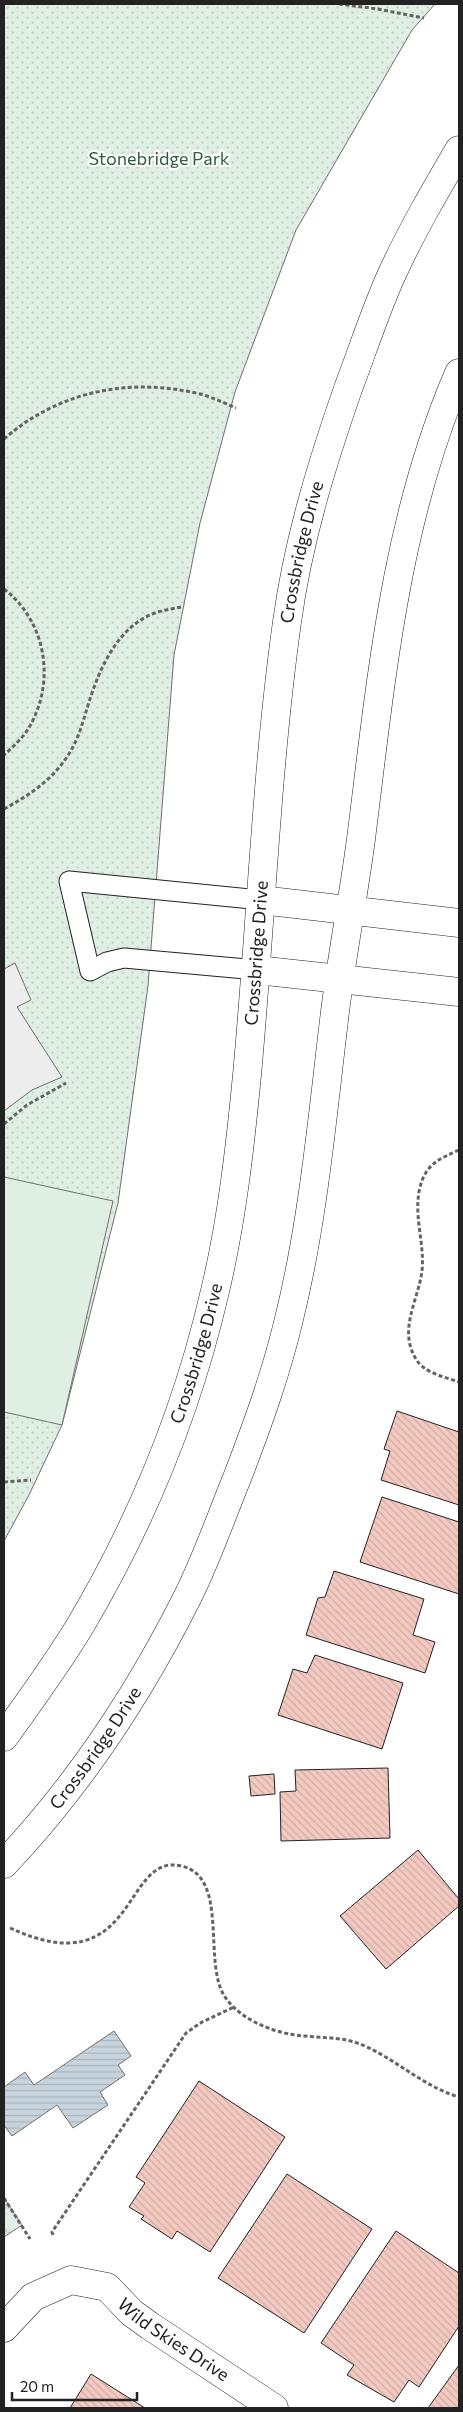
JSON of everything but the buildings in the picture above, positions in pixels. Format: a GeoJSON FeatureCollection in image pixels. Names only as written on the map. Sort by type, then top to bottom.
{"type":"FeatureCollection","features":[{"type":"Feature","properties":{"kind":"street","name":"Crossbridge Drive"},"geometry":{"type":"LineString","coordinates":[[4,1737],[80,1626],[116,1560],[149,1491],[195,1365],[216,1290],[240,1147],[257,970],[272,755],[287,618],[298,558],[317,483],[360,355],[391,276],[421,216],[459,150]]}},
{"type":"Feature","properties":{"kind":"street","name":"Crossbridge Drive"},"geometry":{"type":"LineString","coordinates":[[4,1864],[57,1801],[95,1751],[159,1649],[189,1593],[213,1538],[258,1423],[290,1316],[302,1254],[321,1131],[339,979],[351,910],[392,604],[407,535],[426,468],[446,403],[459,373]]}},
{"type":"Feature","properties":{"kind":"street"},"geometry":{"type":"LineString","coordinates":[[261,900],[459,923]]}},
{"type":"Feature","properties":{"kind":"street"},"geometry":{"type":"LineString","coordinates":[[257,970],[459,992]]}},
{"type":"Feature","properties":{"kind":"street","name":"Wild Skies Drive"},"geometry":{"type":"LineString","coordinates":[[4,2328],[34,2297],[71,2280],[106,2287],[132,2313],[150,2326],[274,2408]]}},
{"type":"Feature","properties":{"kind":"lane"},"geometry":{"type":"LineString","coordinates":[[257,970],[124,958],[107,962],[90,971],[69,881],[261,900]]}},
{"type":"Feature","properties":{"kind":"path"},"geometry":{"type":"LineString","coordinates":[[339,4],[378,8],[424,18]]}},
{"type":"Feature","properties":{"kind":"path"},"geometry":{"type":"LineString","coordinates":[[4,439],[24,421],[67,400],[125,388],[166,388],[202,394],[236,408]]}},
{"type":"Feature","properties":{"kind":"path"},"geometry":{"type":"LineString","coordinates":[[4,589],[23,607],[35,628],[43,651],[45,675],[42,699],[33,722],[19,741],[4,755]]}},
{"type":"Feature","properties":{"kind":"path"},"geometry":{"type":"LineString","coordinates":[[4,808],[29,795],[53,775],[70,753],[81,728],[99,673],[112,649],[130,628],[154,613],[181,607]]}},
{"type":"Feature","properties":{"kind":"path"},"geometry":{"type":"LineString","coordinates":[[4,1124],[27,1105],[66,1084]]}},
{"type":"Feature","properties":{"kind":"path"},"geometry":{"type":"LineString","coordinates":[[459,1150],[434,1161],[420,1186],[417,1216],[422,1269],[418,1292],[410,1313],[408,1337],[416,1360],[435,1374],[459,1382]]}},
{"type":"Feature","properties":{"kind":"path"},"geometry":{"type":"LineString","coordinates":[[4,1482],[31,1480]]}},
{"type":"Feature","properties":{"kind":"path"},"geometry":{"type":"LineString","coordinates":[[10,1928],[30,1937],[52,1943],[73,1944],[92,1940],[109,1930],[122,1914],[140,1885],[152,1874],[165,1866],[180,1865],[193,1870],[203,1880],[210,1896],[214,1964],[218,1982],[225,1997],[234,2007],[251,2020],[278,2032],[302,2036],[337,2038],[359,2044],[385,2057],[426,2084],[459,2097]]}},
{"type":"Feature","properties":{"kind":"path"},"geometry":{"type":"LineString","coordinates":[[53,2235],[52,2232],[186,2033],[202,2022],[234,2007]]}},
{"type":"Feature","properties":{"kind":"path"},"geometry":{"type":"LineString","coordinates":[[4,2198],[30,2239]]}},
{"type":"Feature","properties":{"kind":"green space","name":"Stonebridge Park"},"geometry":{"type":"Polygon","coordinates":[[[4,4],[435,4],[412,30],[296,230],[235,392],[200,523],[174,655],[148,986],[118,1203],[62,1425],[29,1495],[4,1541],[4,4]]]}},
{"type":"Feature","properties":{"kind":"green space"},"geometry":{"type":"Polygon","coordinates":[[[4,1177],[113,1201],[62,1425],[4,1412],[4,1177]]]}},
{"type":"Feature","properties":{"kind":"green space"},"geometry":{"type":"Polygon","coordinates":[[[4,2198],[22,2225],[4,2237],[4,2198]]]}},
{"type":"Feature","properties":{"kind":"shaded area"},"geometry":{"type":"Polygon","coordinates":[[[15,963],[31,1000],[17,1007],[62,1077],[32,1090],[4,1111],[4,969],[15,963]]]}},
{"type":"Feature","properties":{"kind":"shaded area"},"geometry":{"type":"Polygon","coordinates":[[[114,2031],[131,2056],[118,2065],[125,2075],[100,2092],[108,2105],[73,2128],[57,2105],[12,2136],[4,2125],[4,2087],[25,2072],[34,2085],[114,2031]]]}}]}
